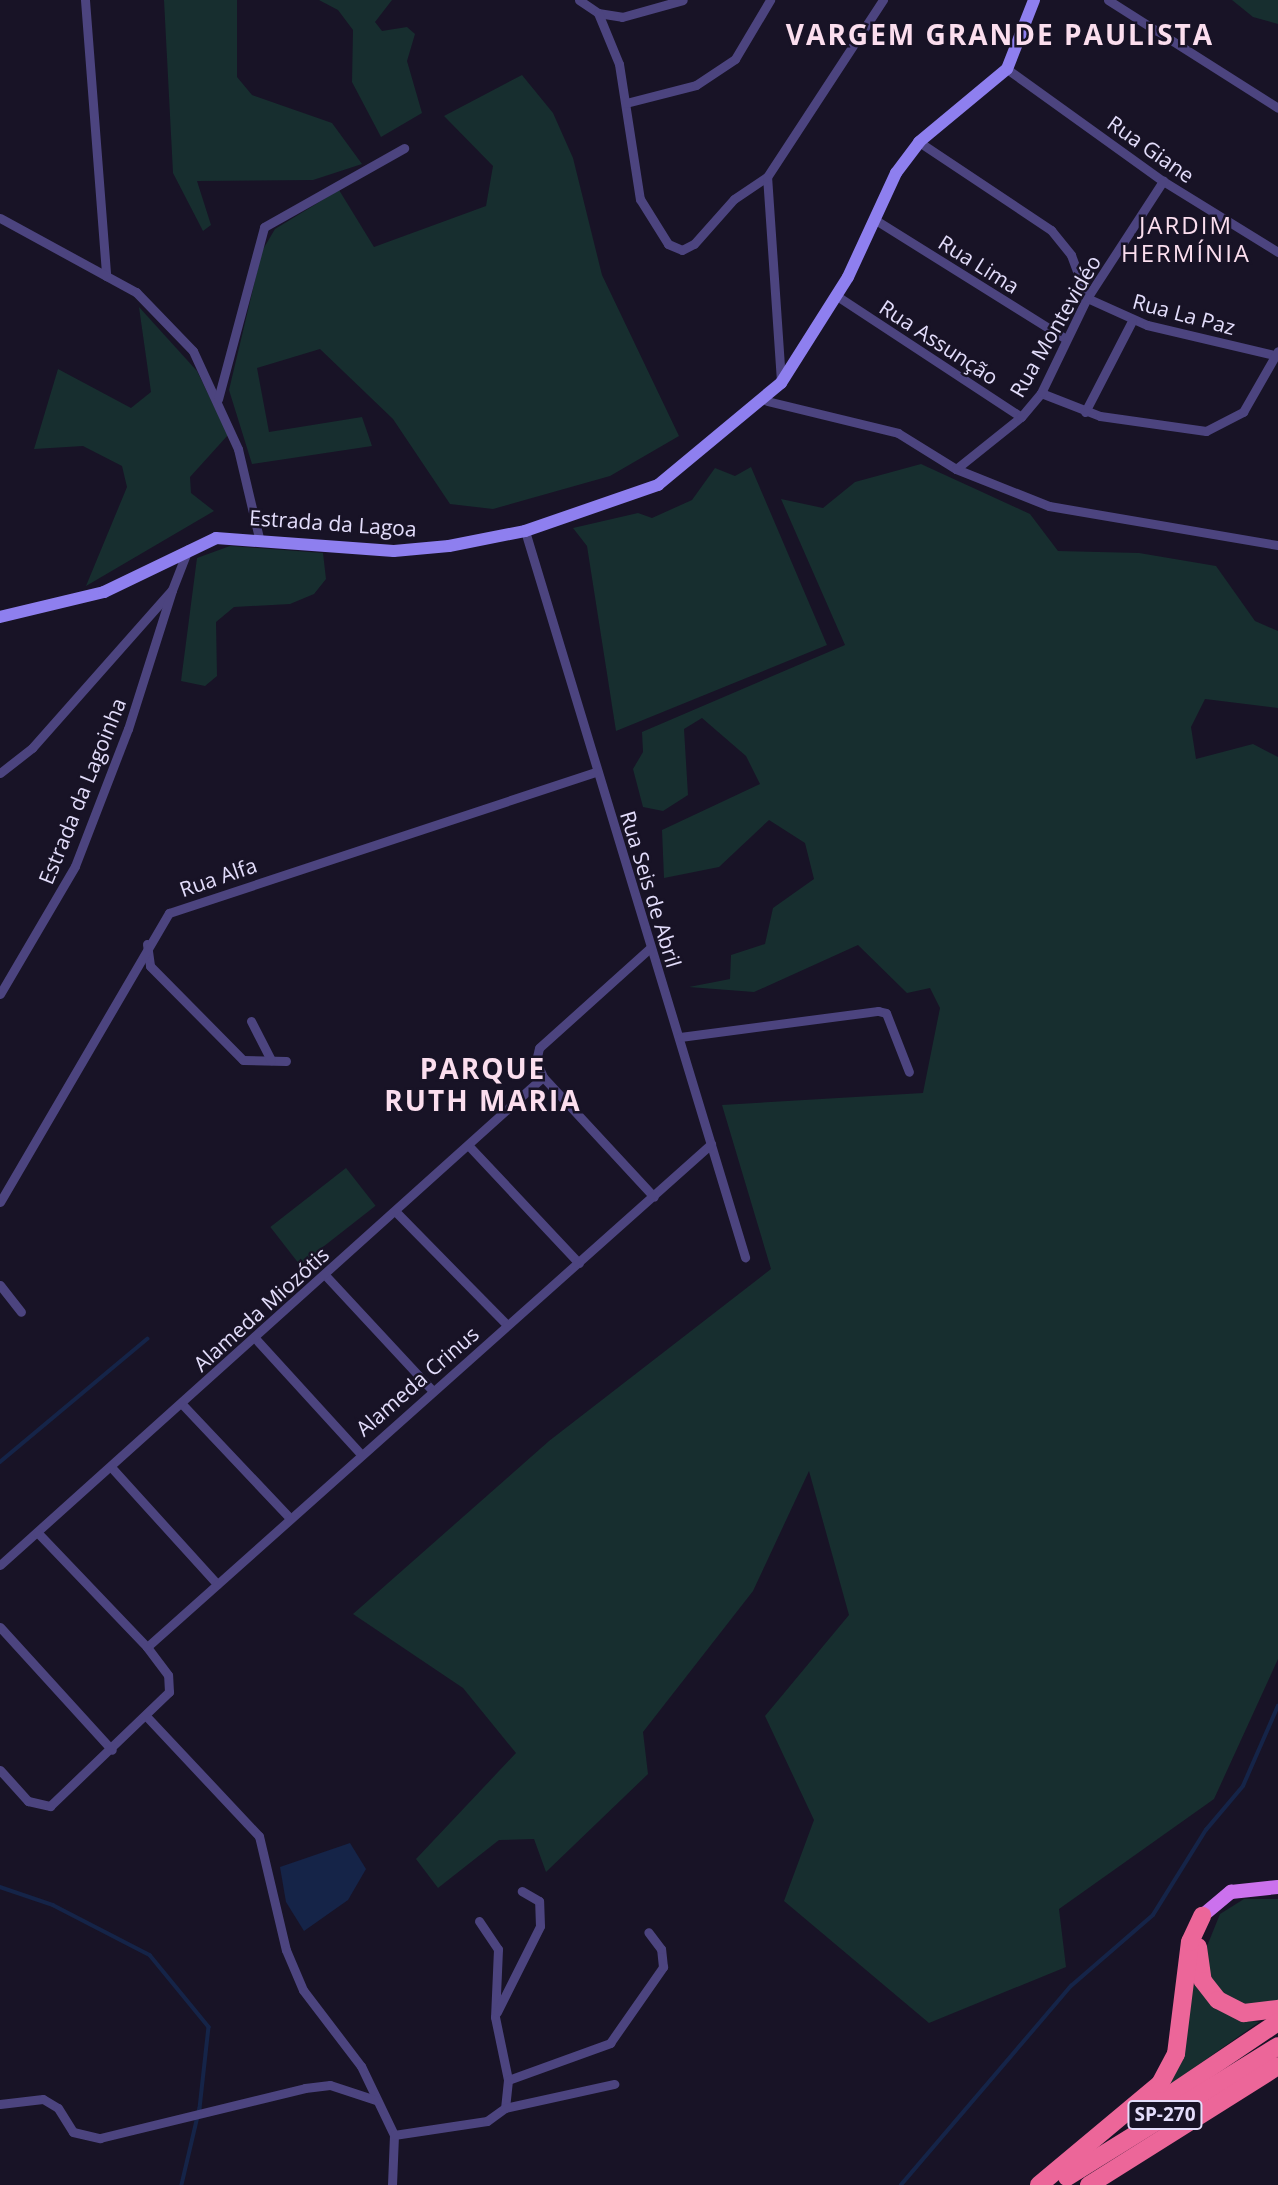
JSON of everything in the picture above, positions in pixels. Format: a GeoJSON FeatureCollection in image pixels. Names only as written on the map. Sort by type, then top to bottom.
{"type":"FeatureCollection","features":[{"type":"Feature","properties":{"kind":"highway"},"geometry":{"type":"LineString","coordinates":[[1202,1916],[1197,1953],[1209,1990],[1244,2013],[1278,2010]]}},
{"type":"Feature","properties":{"kind":"highway"},"geometry":{"type":"LineString","coordinates":[[1039,2185],[1147,2099],[1173,2061],[1190,1942],[1202,1916]]}},
{"type":"Feature","properties":{"kind":"highway"},"geometry":{"type":"LineString","coordinates":[[1092,2145],[1278,2022]]}},
{"type":"Feature","properties":{"kind":"highway","name":"SP-270"},"geometry":{"type":"LineString","coordinates":[[1054,2185],[1278,2046]]}},
{"type":"Feature","properties":{"kind":"highway","name":"SP-270"},"geometry":{"type":"LineString","coordinates":[[1088,2185],[1278,2066]]}},
{"type":"Feature","properties":{"kind":"main road"},"geometry":{"type":"LineString","coordinates":[[1202,1916],[1231,1892],[1278,1887]]}},
{"type":"Feature","properties":{"kind":"street"},"geometry":{"type":"LineString","coordinates":[[85,0],[106,276]]}},
{"type":"Feature","properties":{"kind":"street"},"geometry":{"type":"LineString","coordinates":[[579,0],[598,13],[612,39],[626,103],[640,199],[673,248],[694,244],[734,199],[767,177],[883,0]]}},
{"type":"Feature","properties":{"kind":"street"},"geometry":{"type":"LineString","coordinates":[[598,13],[646,13],[683,0]]}},
{"type":"Feature","properties":{"kind":"street"},"geometry":{"type":"LineString","coordinates":[[626,103],[696,85],[735,59],[771,0]]}},
{"type":"Feature","properties":{"kind":"street"},"geometry":{"type":"LineString","coordinates":[[1034,0],[1007,69],[919,142],[1051,230],[1070,255],[1087,299]]}},
{"type":"Feature","properties":{"kind":"street"},"geometry":{"type":"LineString","coordinates":[[1108,0],[1278,108]]}},
{"type":"Feature","properties":{"kind":"street","name":"Rua Giane"},"geometry":{"type":"LineString","coordinates":[[1007,69],[1163,181],[1278,252]]}},
{"type":"Feature","properties":{"kind":"street","name":"Estrada da Lagoa"},"geometry":{"type":"LineString","coordinates":[[0,617],[104,592],[188,548],[230,535],[394,551],[525,531],[658,485],[766,401],[781,383],[837,296],[874,219],[919,142]]}},
{"type":"Feature","properties":{"kind":"street"},"geometry":{"type":"LineString","coordinates":[[218,399],[264,226],[404,148]]}},
{"type":"Feature","properties":{"kind":"street"},"geometry":{"type":"LineString","coordinates":[[767,177],[781,383]]}},
{"type":"Feature","properties":{"kind":"street","name":"Rua Montevidéo"},"geometry":{"type":"LineString","coordinates":[[956,469],[1021,417],[1041,393],[1087,299],[1163,181]]}},
{"type":"Feature","properties":{"kind":"street"},"geometry":{"type":"LineString","coordinates":[[0,218],[136,292],[171,325],[218,399],[239,449],[259,538]]}},
{"type":"Feature","properties":{"kind":"street","name":"Rua Lima"},"geometry":{"type":"LineString","coordinates":[[874,219],[1066,339]]}},
{"type":"Feature","properties":{"kind":"street","name":"Rua Assunção"},"geometry":{"type":"LineString","coordinates":[[837,296],[1021,417]]}},
{"type":"Feature","properties":{"kind":"street","name":"Rua La Paz"},"geometry":{"type":"LineString","coordinates":[[1087,299],[1132,321],[1276,353]]}},
{"type":"Feature","properties":{"kind":"street"},"geometry":{"type":"LineString","coordinates":[[1085,412],[1132,321]]}},
{"type":"Feature","properties":{"kind":"street"},"geometry":{"type":"LineString","coordinates":[[1041,393],[1085,412],[1190,430],[1217,428],[1243,412],[1276,353]]}},
{"type":"Feature","properties":{"kind":"street"},"geometry":{"type":"LineString","coordinates":[[766,401],[898,433],[956,469],[1062,509],[1277,541]]}},
{"type":"Feature","properties":{"kind":"street","name":"Rua Seis de Abril"},"geometry":{"type":"LineString","coordinates":[[525,531],[745,1257]]}},
{"type":"Feature","properties":{"kind":"street","name":"Estrada da Lagoinha"},"geometry":{"type":"LineString","coordinates":[[0,994],[75,866],[128,729],[188,548]]}},
{"type":"Feature","properties":{"kind":"street"},"geometry":{"type":"LineString","coordinates":[[0,773],[32,748],[172,590]]}},
{"type":"Feature","properties":{"kind":"street","name":"Rua Alfa"},"geometry":{"type":"LineString","coordinates":[[0,1202],[147,944],[169,913],[596,772]]}},
{"type":"Feature","properties":{"kind":"street"},"geometry":{"type":"LineString","coordinates":[[147,944],[150,966],[243,1059],[286,1061]]}},
{"type":"Feature","properties":{"kind":"street"},"geometry":{"type":"LineString","coordinates":[[650,948],[539,1048],[542,1077],[654,1197]]}},
{"type":"Feature","properties":{"kind":"street"},"geometry":{"type":"LineString","coordinates":[[680,1037],[878,1011],[886,1013],[909,1072]]}},
{"type":"Feature","properties":{"kind":"street"},"geometry":{"type":"LineString","coordinates":[[251,1021],[271,1060]]}},
{"type":"Feature","properties":{"kind":"street","name":"Alameda Miozótis"},"geometry":{"type":"LineString","coordinates":[[0,1565],[182,1404],[254,1336],[326,1276],[542,1077]]}},
{"type":"Feature","properties":{"kind":"street","name":"Alameda Crinus"},"geometry":{"type":"LineString","coordinates":[[147,1647],[288,1517],[654,1197],[710,1144]]}},
{"type":"Feature","properties":{"kind":"street"},"geometry":{"type":"LineString","coordinates":[[468,1145],[579,1263]]}},
{"type":"Feature","properties":{"kind":"street"},"geometry":{"type":"LineString","coordinates":[[396,1212],[508,1325]]}},
{"type":"Feature","properties":{"kind":"street"},"geometry":{"type":"LineString","coordinates":[[326,1276],[433,1391]]}},
{"type":"Feature","properties":{"kind":"street"},"geometry":{"type":"LineString","coordinates":[[0,1285],[21,1312]]}},
{"type":"Feature","properties":{"kind":"street"},"geometry":{"type":"LineString","coordinates":[[254,1336],[361,1454]]}},
{"type":"Feature","properties":{"kind":"street"},"geometry":{"type":"LineString","coordinates":[[182,1404],[288,1517]]}},
{"type":"Feature","properties":{"kind":"street"},"geometry":{"type":"LineString","coordinates":[[111,1467],[217,1584]]}},
{"type":"Feature","properties":{"kind":"street"},"geometry":{"type":"LineString","coordinates":[[0,1770],[34,1805],[50,1806],[148,1718],[170,1686],[147,1647],[38,1533]]}},
{"type":"Feature","properties":{"kind":"street"},"geometry":{"type":"LineString","coordinates":[[0,1627],[112,1750]]}},
{"type":"Feature","properties":{"kind":"street"},"geometry":{"type":"LineString","coordinates":[[148,1718],[259,1836],[286,1950],[303,1990],[360,2066],[394,2135],[392,2185]]}},
{"type":"Feature","properties":{"kind":"street"},"geometry":{"type":"LineString","coordinates":[[495,2017],[540,1926],[539,1901],[522,1891]]}},
{"type":"Feature","properties":{"kind":"street"},"geometry":{"type":"LineString","coordinates":[[479,1921],[498,1949],[495,2017],[508,2080],[505,2108]]}},
{"type":"Feature","properties":{"kind":"street"},"geometry":{"type":"LineString","coordinates":[[508,2080],[610,2043],[663,1966],[661,1949],[648,1932]]}},
{"type":"Feature","properties":{"kind":"street"},"geometry":{"type":"LineString","coordinates":[[394,2135],[487,2121],[505,2108],[614,2084]]}},
{"type":"Feature","properties":{"kind":"street"},"geometry":{"type":"LineString","coordinates":[[0,2104],[43,2099],[58,2108],[74,2132],[100,2138],[213,2105],[330,2085],[376,2100]]}},
{"type":"Feature","properties":{"kind":"green space"},"geometry":{"type":"Polygon","coordinates":[[[164,0],[237,0],[237,77],[252,95],[332,123],[362,164],[313,180],[197,181],[211,225],[203,231],[173,173],[164,0]]]}},
{"type":"Feature","properties":{"kind":"green space"},"geometry":{"type":"Polygon","coordinates":[[[319,0],[392,0],[375,22],[382,31],[407,27],[415,34],[407,61],[422,113],[381,137],[352,82],[353,30],[338,10],[319,0]]]}},
{"type":"Feature","properties":{"kind":"green space"},"geometry":{"type":"Polygon","coordinates":[[[1232,0],[1278,0],[1278,24],[1253,17],[1232,0]]]}},
{"type":"Feature","properties":{"kind":"green space"},"geometry":{"type":"Polygon","coordinates":[[[522,75],[553,113],[573,158],[602,275],[679,436],[610,476],[493,509],[450,504],[393,419],[320,349],[257,368],[269,432],[362,417],[372,446],[252,464],[229,390],[262,251],[275,229],[339,190],[374,247],[486,206],[493,166],[444,116],[522,75]]]}},
{"type":"Feature","properties":{"kind":"green space"},"geometry":{"type":"Polygon","coordinates":[[[139,307],[197,371],[228,435],[190,477],[191,493],[214,511],[86,586],[127,487],[122,466],[83,446],[34,449],[58,369],[131,408],[151,392],[139,307]]]}},
{"type":"Feature","properties":{"kind":"green space"},"geometry":{"type":"Polygon","coordinates":[[[921,464],[1030,514],[1058,551],[1139,553],[1216,566],[1255,621],[1278,631],[1278,708],[1205,699],[1191,727],[1196,759],[1253,744],[1278,757],[1278,1659],[1214,1799],[1059,1909],[1066,1967],[929,2023],[784,1901],[814,1820],[765,1716],[849,1615],[809,1471],[753,1591],[643,1732],[648,1774],[546,1872],[534,1839],[499,1840],[438,1888],[416,1859],[516,1753],[463,1688],[353,1614],[549,1441],[771,1269],[722,1105],[923,1093],[940,1008],[930,988],[907,993],[858,945],[754,992],[689,987],[730,979],[731,955],[765,944],[773,908],[814,879],[805,843],[769,820],[719,867],[664,878],[662,830],[760,784],[746,756],[702,718],[684,729],[688,795],[663,811],[643,807],[633,769],[643,752],[642,732],[845,645],[781,499],[823,508],[855,482],[921,464]]]}},
{"type":"Feature","properties":{"kind":"green space"},"geometry":{"type":"Polygon","coordinates":[[[751,467],[827,645],[616,731],[587,546],[573,528],[638,513],[652,518],[692,500],[715,468],[735,476],[751,467]]]}},
{"type":"Feature","properties":{"kind":"green space"},"geometry":{"type":"Polygon","coordinates":[[[230,546],[323,553],[326,579],[314,594],[290,604],[234,607],[216,622],[217,676],[205,686],[181,681],[197,558],[230,546]]]}},
{"type":"Feature","properties":{"kind":"green space"},"geometry":{"type":"Polygon","coordinates":[[[346,1168],[376,1206],[300,1265],[270,1227],[346,1168]]]}},
{"type":"Feature","properties":{"kind":"green space"},"geometry":{"type":"Polygon","coordinates":[[[1244,1899],[1278,1899],[1278,2004],[1272,2007],[1232,2003],[1212,1985],[1203,1956],[1220,1914],[1244,1899]]]}},
{"type":"Feature","properties":{"kind":"green space"},"geometry":{"type":"Polygon","coordinates":[[[1193,1969],[1240,2019],[1259,2022],[1161,2091],[1193,1969]]]}},
{"type":"Feature","properties":{"kind":"water"},"geometry":{"type":"Polygon","coordinates":[[[350,1843],[366,1869],[348,1900],[304,1931],[286,1902],[280,1867],[350,1843]]]}},
{"type":"Feature","properties":{"kind":"waterway"},"geometry":{"type":"LineString","coordinates":[[0,1462],[147,1339]]}},
{"type":"Feature","properties":{"kind":"waterway"},"geometry":{"type":"LineString","coordinates":[[901,2185],[1071,1986],[1153,1915],[1206,1830],[1243,1786],[1278,1706]]}},
{"type":"Feature","properties":{"kind":"waterway"},"geometry":{"type":"LineString","coordinates":[[0,1887],[53,1905],[150,1955],[209,2027],[200,2108],[182,2185]]}},
{"type":"Feature","properties":{"kind":"district","name":"VARGEM GRANDE PAULISTA"},"geometry":{"type":"Point","coordinates":[1000,34]}},
{"type":"Feature","properties":{"kind":"district","name":"JARDIM HERMÍNIA"},"geometry":{"type":"Point","coordinates":[1186,239]}},
{"type":"Feature","properties":{"kind":"district","name":"PARQUE RUTH MARIA"},"geometry":{"type":"Point","coordinates":[483,1084]}}]}
